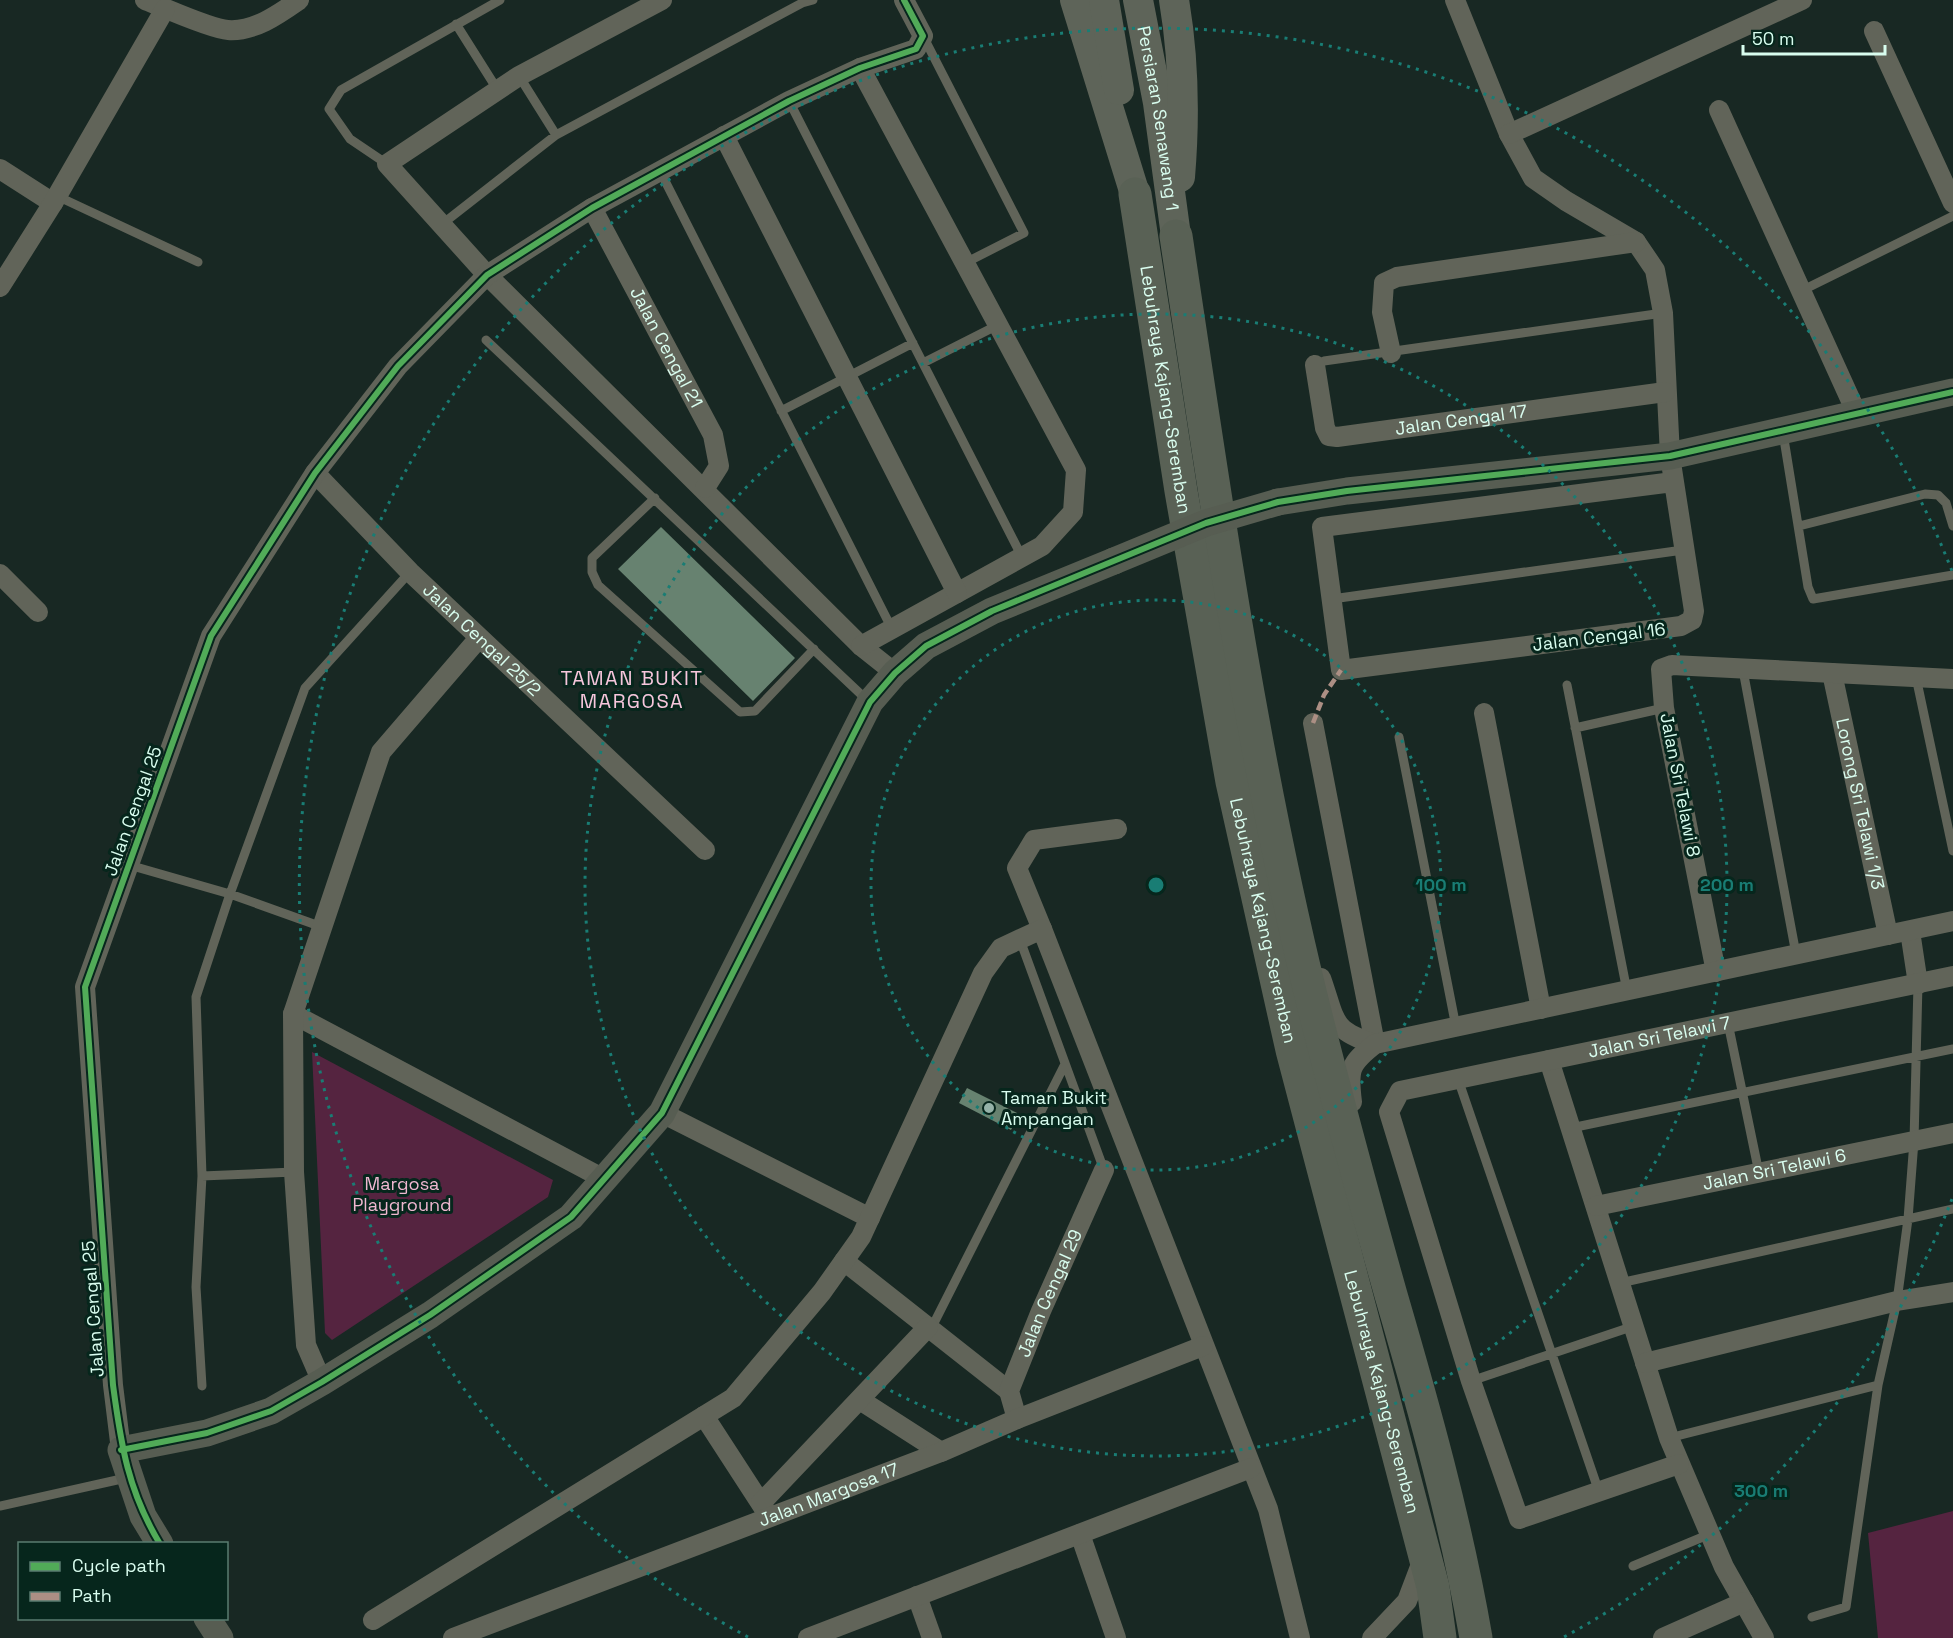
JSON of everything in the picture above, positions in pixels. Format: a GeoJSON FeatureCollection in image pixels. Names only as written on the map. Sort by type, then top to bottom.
{"type":"FeatureCollection","features":[{"type":"Feature","properties":{"kind":"highway","name":"Lebuhraya Kajang-Seremban"},"geometry":{"type":"LineString","coordinates":[[1135,194],[1181,491],[1232,782],[1292,1050],[1433,1587],[1440,1638]]}},
{"type":"Feature","properties":{"kind":"highway","name":"Lebuhraya Kajang-Seremban"},"geometry":{"type":"LineString","coordinates":[[1176,236],[1213,485],[1275,842],[1328,1065],[1434,1447],[1476,1638]]}},
{"type":"Feature","properties":{"kind":"main road"},"geometry":{"type":"LineString","coordinates":[[1076,0],[1135,194]]}},
{"type":"Feature","properties":{"kind":"main road","name":"Persiaran Senawang 1"},"geometry":{"type":"LineString","coordinates":[[1104,0],[1135,194]]}},
{"type":"Feature","properties":{"kind":"main road","name":"Persiaran Senawang 1"},"geometry":{"type":"LineString","coordinates":[[1138,0],[1158,104],[1176,236]]}},
{"type":"Feature","properties":{"kind":"main road"},"geometry":{"type":"LineString","coordinates":[[1174,0],[1181,42],[1184,132],[1176,236]]}},
{"type":"Feature","properties":{"kind":"street"},"geometry":{"type":"LineString","coordinates":[[145,0],[227,30],[251,27],[279,15],[299,0]]}},
{"type":"Feature","properties":{"kind":"street"},"geometry":{"type":"LineString","coordinates":[[662,0],[497,89],[387,164],[487,275],[705,488],[861,646],[895,673]]}},
{"type":"Feature","properties":{"kind":"street"},"geometry":{"type":"LineString","coordinates":[[904,0],[923,36]]}},
{"type":"Feature","properties":{"kind":"street"},"geometry":{"type":"LineString","coordinates":[[1455,0],[1509,134],[1533,178],[1566,201],[1636,242]]}},
{"type":"Feature","properties":{"kind":"street"},"geometry":{"type":"LineString","coordinates":[[1509,134],[1802,0]]}},
{"type":"Feature","properties":{"kind":"street"},"geometry":{"type":"LineString","coordinates":[[0,287],[55,200],[165,9]]}},
{"type":"Feature","properties":{"kind":"street"},"geometry":{"type":"LineString","coordinates":[[1874,31],[1953,203]]}},
{"type":"Feature","properties":{"kind":"street","name":"Jalan Cengal 25"},"geometry":{"type":"LineString","coordinates":[[122,1450],[113,1384],[85,987],[211,636],[315,473],[398,366],[487,275],[592,208],[789,101],[860,68],[916,49],[923,36]]}},
{"type":"Feature","properties":{"kind":"street"},"geometry":{"type":"LineString","coordinates":[[860,68],[1076,470],[1073,512],[1042,546],[861,646]]}},
{"type":"Feature","properties":{"kind":"street"},"geometry":{"type":"LineString","coordinates":[[1719,110],[1857,414]]}},
{"type":"Feature","properties":{"kind":"street"},"geometry":{"type":"LineString","coordinates":[[724,136],[957,593]]}},
{"type":"Feature","properties":{"kind":"street"},"geometry":{"type":"LineString","coordinates":[[0,169],[55,200]]}},
{"type":"Feature","properties":{"kind":"street","name":"Jalan Cengal 21"},"geometry":{"type":"LineString","coordinates":[[592,208],[713,435],[718,466],[705,488]]}},
{"type":"Feature","properties":{"kind":"street"},"geometry":{"type":"LineString","coordinates":[[1391,353],[1382,312],[1383,293],[1384,283],[1397,277],[1636,242]]}},
{"type":"Feature","properties":{"kind":"street","name":"Jalan Cengal 16"},"geometry":{"type":"LineString","coordinates":[[1332,599],[1341,670],[1681,626],[1692,620],[1694,611],[1671,469],[1665,392],[1663,313],[1655,270],[1636,242]]}},
{"type":"Feature","properties":{"kind":"street","name":"Jalan Cengal 17"},"geometry":{"type":"LineString","coordinates":[[1315,365],[1325,428],[1329,436],[1337,437],[1665,392]]}},
{"type":"Feature","properties":{"kind":"street"},"geometry":{"type":"LineString","coordinates":[[1332,599],[1322,527],[1671,469],[1783,430],[1953,392]]}},
{"type":"Feature","properties":{"kind":"street"},"geometry":{"type":"LineString","coordinates":[[159,1542],[143,1516],[129,1478],[122,1450],[218,1430],[271,1411],[430,1315],[571,1217],[606,1179],[662,1113],[840,756],[870,702],[895,673],[926,646],[992,611],[1206,523],[1278,502],[1347,491],[1671,469]]}},
{"type":"Feature","properties":{"kind":"street","name":"Jalan Cengal 25/2"},"geometry":{"type":"LineString","coordinates":[[315,473],[410,572],[705,850]]}},
{"type":"Feature","properties":{"kind":"street"},"geometry":{"type":"LineString","coordinates":[[0,574],[38,612]]}},
{"type":"Feature","properties":{"kind":"street"},"geometry":{"type":"LineString","coordinates":[[322,1382],[306,1345],[294,1172],[293,1014],[381,752],[479,638]]}},
{"type":"Feature","properties":{"kind":"street","name":"Jalan Sri Telawi 8"},"geometry":{"type":"LineString","coordinates":[[1716,972],[1664,708],[1661,669],[1672,665],[1743,670]]}},
{"type":"Feature","properties":{"kind":"street"},"geometry":{"type":"LineString","coordinates":[[1743,670],[1953,679]]}},
{"type":"Feature","properties":{"kind":"street","name":"Lorong Sri Telawi 1/3"},"geometry":{"type":"LineString","coordinates":[[1832,673],[1888,935]]}},
{"type":"Feature","properties":{"kind":"street"},"geometry":{"type":"LineString","coordinates":[[1484,713],[1541,1009]]}},
{"type":"Feature","properties":{"kind":"street"},"geometry":{"type":"LineString","coordinates":[[1313,723],[1375,1044]]}},
{"type":"Feature","properties":{"kind":"street"},"geometry":{"type":"LineString","coordinates":[[1117,829],[1035,840],[1017,868],[1268,1509],[1300,1638]]}},
{"type":"Feature","properties":{"kind":"street"},"geometry":{"type":"LineString","coordinates":[[1275,842],[1337,1025],[1349,1036],[1375,1044]]}},
{"type":"Feature","properties":{"kind":"street"},"geometry":{"type":"LineString","coordinates":[[1366,1205],[1349,1078],[1354,1061],[1375,1044],[1953,921]]}},
{"type":"Feature","properties":{"kind":"street"},"geometry":{"type":"LineString","coordinates":[[373,1620],[733,1398],[822,1292],[861,1237],[983,973],[1001,948],[1019,937],[1042,928]]}},
{"type":"Feature","properties":{"kind":"street"},"geometry":{"type":"LineString","coordinates":[[1910,931],[1918,984]]}},
{"type":"Feature","properties":{"kind":"street","name":"Jalan Sri Telawi 7"},"geometry":{"type":"LineString","coordinates":[[1471,1381],[1389,1112],[1400,1091],[1953,976]]}},
{"type":"Feature","properties":{"kind":"street"},"geometry":{"type":"LineString","coordinates":[[293,1014],[606,1179]]}},
{"type":"Feature","properties":{"kind":"street"},"geometry":{"type":"LineString","coordinates":[[1549,1060],[1669,1438],[1710,1534],[1764,1638]]}},
{"type":"Feature","properties":{"kind":"street"},"geometry":{"type":"LineString","coordinates":[[662,1113],[870,1218]]}},
{"type":"Feature","properties":{"kind":"street","name":"Jalan Sri Telawi 6"},"geometry":{"type":"LineString","coordinates":[[1596,1206],[1953,1133]]}},
{"type":"Feature","properties":{"kind":"street","name":"Jalan Cengal 29"},"geometry":{"type":"LineString","coordinates":[[1010,1391],[1041,1311],[1104,1170]]}},
{"type":"Feature","properties":{"kind":"street"},"geometry":{"type":"LineString","coordinates":[[844,1261],[1010,1391],[1017,1419]]}},
{"type":"Feature","properties":{"kind":"street"},"geometry":{"type":"LineString","coordinates":[[1645,1363],[1897,1301],[1953,1292]]}},
{"type":"Feature","properties":{"kind":"street"},"geometry":{"type":"LineString","coordinates":[[704,1416],[763,1507],[929,1328]]}},
{"type":"Feature","properties":{"kind":"street","name":"Jalan Margosa 17"},"geometry":{"type":"LineString","coordinates":[[453,1638],[941,1452],[1017,1419],[1203,1346]]}},
{"type":"Feature","properties":{"kind":"street"},"geometry":{"type":"LineString","coordinates":[[1471,1381],[1519,1519],[1680,1464]]}},
{"type":"Feature","properties":{"kind":"street"},"geometry":{"type":"LineString","coordinates":[[860,1400],[941,1452]]}},
{"type":"Feature","properties":{"kind":"street"},"geometry":{"type":"LineString","coordinates":[[808,1638],[1251,1468]]}},
{"type":"Feature","properties":{"kind":"street"},"geometry":{"type":"LineString","coordinates":[[1080,1534],[1116,1638]]}},
{"type":"Feature","properties":{"kind":"street"},"geometry":{"type":"LineString","coordinates":[[1372,1638],[1407,1601],[1424,1556]]}},
{"type":"Feature","properties":{"kind":"street"},"geometry":{"type":"LineString","coordinates":[[916,1596],[932,1638]]}},
{"type":"Feature","properties":{"kind":"street"},"geometry":{"type":"LineString","coordinates":[[1664,1638],[1744,1602]]}},
{"type":"Feature","properties":{"kind":"street"},"geometry":{"type":"LineString","coordinates":[[208,1620],[220,1638]]}},
{"type":"Feature","properties":{"kind":"lane"},"geometry":{"type":"LineString","coordinates":[[387,164],[350,139],[329,109],[341,90],[501,0]]}},
{"type":"Feature","properties":{"kind":"lane"},"geometry":{"type":"LineString","coordinates":[[440,225],[556,135],[801,3],[813,0]]}},
{"type":"Feature","properties":{"kind":"lane"},"geometry":{"type":"LineString","coordinates":[[456,24],[497,89]]}},
{"type":"Feature","properties":{"kind":"lane"},"geometry":{"type":"LineString","coordinates":[[923,36],[1024,233],[965,263]]}},
{"type":"Feature","properties":{"kind":"lane"},"geometry":{"type":"LineString","coordinates":[[519,76],[556,135]]}},
{"type":"Feature","properties":{"kind":"lane"},"geometry":{"type":"LineString","coordinates":[[789,101],[1022,557]]}},
{"type":"Feature","properties":{"kind":"lane"},"geometry":{"type":"LineString","coordinates":[[660,171],[892,629]]}},
{"type":"Feature","properties":{"kind":"lane"},"geometry":{"type":"LineString","coordinates":[[55,200],[198,262]]}},
{"type":"Feature","properties":{"kind":"lane"},"geometry":{"type":"LineString","coordinates":[[1801,291],[1953,216]]}},
{"type":"Feature","properties":{"kind":"lane"},"geometry":{"type":"LineString","coordinates":[[1315,365],[1324,361],[1663,313]]}},
{"type":"Feature","properties":{"kind":"lane"},"geometry":{"type":"LineString","coordinates":[[923,363],[998,325]]}},
{"type":"Feature","properties":{"kind":"lane"},"geometry":{"type":"LineString","coordinates":[[486,340],[870,702]]}},
{"type":"Feature","properties":{"kind":"lane"},"geometry":{"type":"LineString","coordinates":[[781,411],[913,344]]}},
{"type":"Feature","properties":{"kind":"lane"},"geometry":{"type":"LineString","coordinates":[[1783,430],[1808,587],[1813,599],[1953,575]]}},
{"type":"Feature","properties":{"kind":"lane"},"geometry":{"type":"LineString","coordinates":[[1799,526],[1925,494],[1938,495],[1946,503],[1953,526]]}},
{"type":"Feature","properties":{"kind":"lane"},"geometry":{"type":"LineString","coordinates":[[655,498],[592,558],[591,572],[598,585],[740,712],[755,711],[814,649]]}},
{"type":"Feature","properties":{"kind":"lane"},"geometry":{"type":"LineString","coordinates":[[1332,599],[1683,550]]}},
{"type":"Feature","properties":{"kind":"lane"},"geometry":{"type":"LineString","coordinates":[[202,1386],[196,1287],[202,1176],[196,997],[230,894],[305,688],[410,572]]}},
{"type":"Feature","properties":{"kind":"lane"},"geometry":{"type":"LineString","coordinates":[[1743,670],[1797,954]]}},
{"type":"Feature","properties":{"kind":"lane"},"geometry":{"type":"LineString","coordinates":[[1916,677],[1953,851]]}},
{"type":"Feature","properties":{"kind":"lane"},"geometry":{"type":"LineString","coordinates":[[1567,685],[1627,991]]}},
{"type":"Feature","properties":{"kind":"lane"},"geometry":{"type":"LineString","coordinates":[[1575,728],[1664,708]]}},
{"type":"Feature","properties":{"kind":"lane"},"geometry":{"type":"LineString","coordinates":[[1399,737],[1456,1028]]}},
{"type":"Feature","properties":{"kind":"lane"},"geometry":{"type":"LineString","coordinates":[[129,866],[230,894],[322,927]]}},
{"type":"Feature","properties":{"kind":"lane"},"geometry":{"type":"LineString","coordinates":[[1019,937],[1104,1170]]}},
{"type":"Feature","properties":{"kind":"lane"},"geometry":{"type":"LineString","coordinates":[[1812,1617],[1846,1607],[1878,1385],[1897,1301],[1908,1219],[1914,1141],[1914,1058],[1918,984]]}},
{"type":"Feature","properties":{"kind":"lane"},"geometry":{"type":"LineString","coordinates":[[1728,1023],[1759,1173]]}},
{"type":"Feature","properties":{"kind":"lane"},"geometry":{"type":"LineString","coordinates":[[1571,1128],[1953,1049]]}},
{"type":"Feature","properties":{"kind":"lane"},"geometry":{"type":"LineString","coordinates":[[929,1328],[1065,1064]]}},
{"type":"Feature","properties":{"kind":"lane"},"geometry":{"type":"LineString","coordinates":[[1458,1079],[1599,1492]]}},
{"type":"Feature","properties":{"kind":"lane"},"geometry":{"type":"LineString","coordinates":[[202,1176],[294,1172]]}},
{"type":"Feature","properties":{"kind":"lane"},"geometry":{"type":"LineString","coordinates":[[1620,1283],[1953,1209]]}},
{"type":"Feature","properties":{"kind":"lane"},"geometry":{"type":"LineString","coordinates":[[1471,1381],[1634,1326]]}},
{"type":"Feature","properties":{"kind":"lane"},"geometry":{"type":"LineString","coordinates":[[1669,1438],[1878,1385]]}},
{"type":"Feature","properties":{"kind":"lane"},"geometry":{"type":"LineString","coordinates":[[0,1506],[129,1478]]}},
{"type":"Feature","properties":{"kind":"lane"},"geometry":{"type":"LineString","coordinates":[[1633,1566],[1710,1534]]}},
{"type":"Feature","properties":{"kind":"green space","name":"Margosa Playground"},"geometry":{"type":"Polygon","coordinates":[[[312,1052],[553,1180],[548,1197],[332,1340],[325,1333],[312,1052]]]}},
{"type":"Feature","properties":{"kind":"green space"},"geometry":{"type":"Polygon","coordinates":[[[1953,1511],[1953,1638],[1878,1638],[1868,1533],[1953,1511]]]}},
{"type":"Feature","properties":{"kind":"building"},"geometry":{"type":"Polygon","coordinates":[[[661,527],[795,658],[753,701],[618,569],[661,527]]]}},
{"type":"Feature","properties":{"kind":"building","name":"Taman Bukit Ampangan"},"geometry":{"type":"Polygon","coordinates":[[[967,1088],[1019,1114],[1011,1130],[959,1103],[967,1088]]]}},
{"type":"Feature","properties":{"kind":"marked path"},"geometry":{"type":"LineString","coordinates":[[1313,723],[1324,695],[1341,670]]}},
{"type":"Feature","properties":{"kind":"cycle path"},"geometry":{"type":"LineString","coordinates":[[159,1542],[133,1486],[119,1428],[113,1385],[85,987],[211,636],[315,473],[398,366],[487,275],[592,208],[789,101],[860,68],[916,49],[923,36],[904,0]]}},
{"type":"Feature","properties":{"kind":"cycle path"},"geometry":{"type":"LineString","coordinates":[[121,1450],[207,1433],[271,1411],[430,1315],[571,1217],[662,1113],[870,702],[895,673],[926,646],[992,611],[1206,523],[1278,502],[1347,491],[1670,456],[1953,392]]}},
{"type":"Feature","properties":{"kind":"place","name":"Taman Bukit Ampangan"},"geometry":{"type":"Point","coordinates":[989,1108]}},
{"type":"Feature","properties":{"kind":"district","name":"TAMAN BUKIT MARGOSA"},"geometry":{"type":"Point","coordinates":[632,690]}}]}
